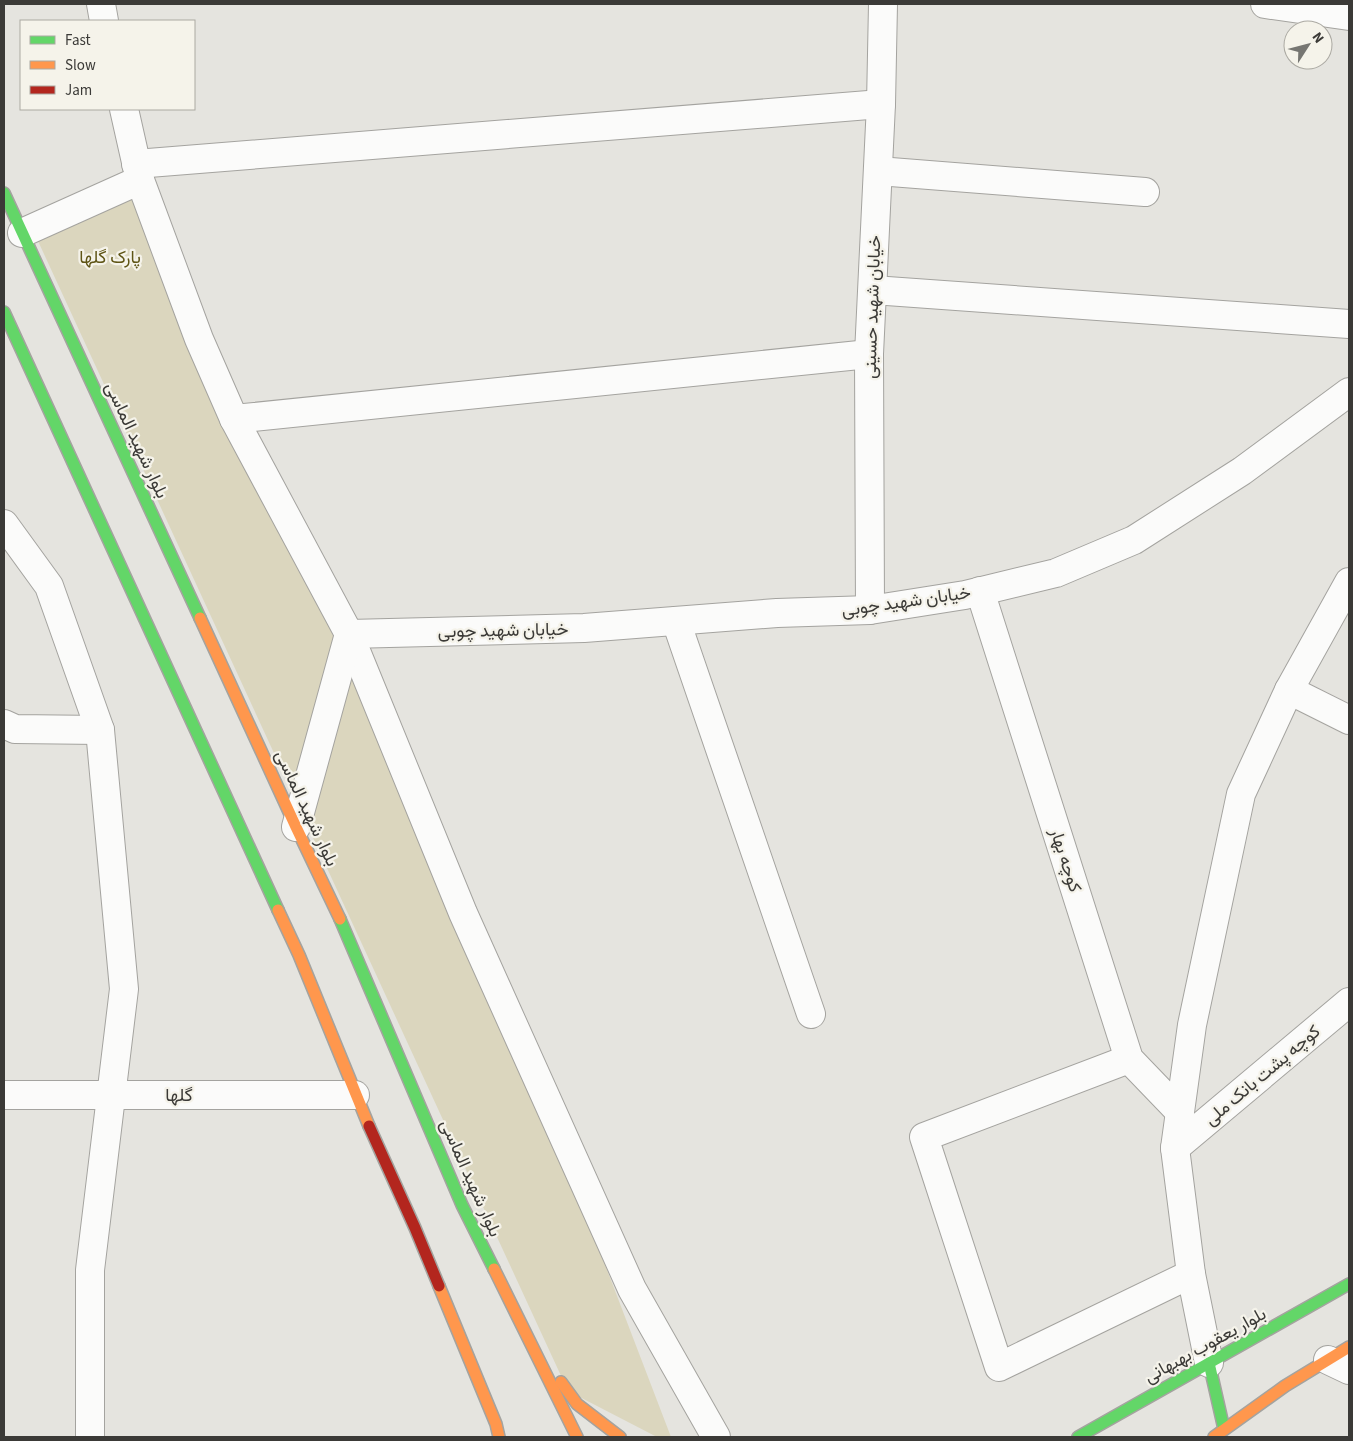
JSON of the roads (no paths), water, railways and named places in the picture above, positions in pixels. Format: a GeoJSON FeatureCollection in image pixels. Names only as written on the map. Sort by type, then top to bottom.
{"type":"FeatureCollection","features":[{"type":"Feature","properties":{"kind":"main road","name":"بلوار شهید الماسی"},"geometry":{"type":"LineString","coordinates":[[4,193],[296,827],[345,928],[462,1205],[577,1437]]}},
{"type":"Feature","properties":{"kind":"main road"},"geometry":{"type":"LineString","coordinates":[[4,312],[299,956],[355,1095],[415,1228],[496,1424],[499,1437]]}},
{"type":"Feature","properties":{"kind":"main road","name":"بلوار یعقوب بهبهانی"},"geometry":{"type":"LineString","coordinates":[[1078,1437],[1349,1284]]}},
{"type":"Feature","properties":{"kind":"main road"},"geometry":{"type":"LineString","coordinates":[[525,1334],[577,1404],[620,1437]]}},
{"type":"Feature","properties":{"kind":"main road"},"geometry":{"type":"LineString","coordinates":[[1209,1363],[1221,1435],[1285,1386],[1342,1359]]}},
{"type":"Feature","properties":{"kind":"street"},"geometry":{"type":"LineString","coordinates":[[100,4],[104,20]]}},
{"type":"Feature","properties":{"kind":"street","name":"خیابان شهید حسینی"},"geometry":{"type":"LineString","coordinates":[[870,610],[869,354],[881,104],[883,4]]}},
{"type":"Feature","properties":{"kind":"street"},"geometry":{"type":"LineString","coordinates":[[1265,4],[1349,16]]}},
{"type":"Feature","properties":{"kind":"street"},"geometry":{"type":"LineString","coordinates":[[22,232],[138,172],[881,104]]}},
{"type":"Feature","properties":{"kind":"street"},"geometry":{"type":"LineString","coordinates":[[124,110],[138,172],[199,339],[234,418],[349,634],[463,913],[628,1280],[716,1437]]}},
{"type":"Feature","properties":{"kind":"street"},"geometry":{"type":"LineString","coordinates":[[878,171],[1145,192]]}},
{"type":"Feature","properties":{"kind":"street"},"geometry":{"type":"LineString","coordinates":[[873,290],[1349,324]]}},
{"type":"Feature","properties":{"kind":"street"},"geometry":{"type":"LineString","coordinates":[[234,418],[869,354]]}},
{"type":"Feature","properties":{"kind":"street","name":"خیابان شهید چوبی"},"geometry":{"type":"LineString","coordinates":[[349,634],[584,628],[777,612],[870,610],[965,595],[1056,573],[1134,540],[1242,471],[1349,392]]}},
{"type":"Feature","properties":{"kind":"street"},"geometry":{"type":"LineString","coordinates":[[4,524],[49,586],[100,730],[124,989],[90,1270],[90,1437]]}},
{"type":"Feature","properties":{"kind":"street"},"geometry":{"type":"LineString","coordinates":[[1209,1363],[1191,1274],[1175,1148],[1192,1025],[1241,794],[1289,690],[1349,582]]}},
{"type":"Feature","properties":{"kind":"street","name":"کوچه بهار"},"geometry":{"type":"LineString","coordinates":[[980,591],[1128,1059],[1180,1112]]}},
{"type":"Feature","properties":{"kind":"street"},"geometry":{"type":"LineString","coordinates":[[676,621],[810,1014]]}},
{"type":"Feature","properties":{"kind":"street"},"geometry":{"type":"LineString","coordinates":[[296,827],[349,634]]}},
{"type":"Feature","properties":{"kind":"street"},"geometry":{"type":"LineString","coordinates":[[1289,690],[1349,720]]}},
{"type":"Feature","properties":{"kind":"street"},"geometry":{"type":"LineString","coordinates":[[4,724],[15,729],[100,730]]}},
{"type":"Feature","properties":{"kind":"street","name":"کوچه پشت بانک ملی"},"geometry":{"type":"LineString","coordinates":[[1175,1148],[1349,1002]]}},
{"type":"Feature","properties":{"kind":"street"},"geometry":{"type":"LineString","coordinates":[[1128,1059],[924,1137],[999,1368],[1191,1274]]}},
{"type":"Feature","properties":{"kind":"street","name":"گلها"},"geometry":{"type":"LineString","coordinates":[[4,1095],[355,1095]]}},
{"type":"Feature","properties":{"kind":"park label","name":"پارک گلها"},"geometry":{"type":"Point","coordinates":[110,257]}}]}
